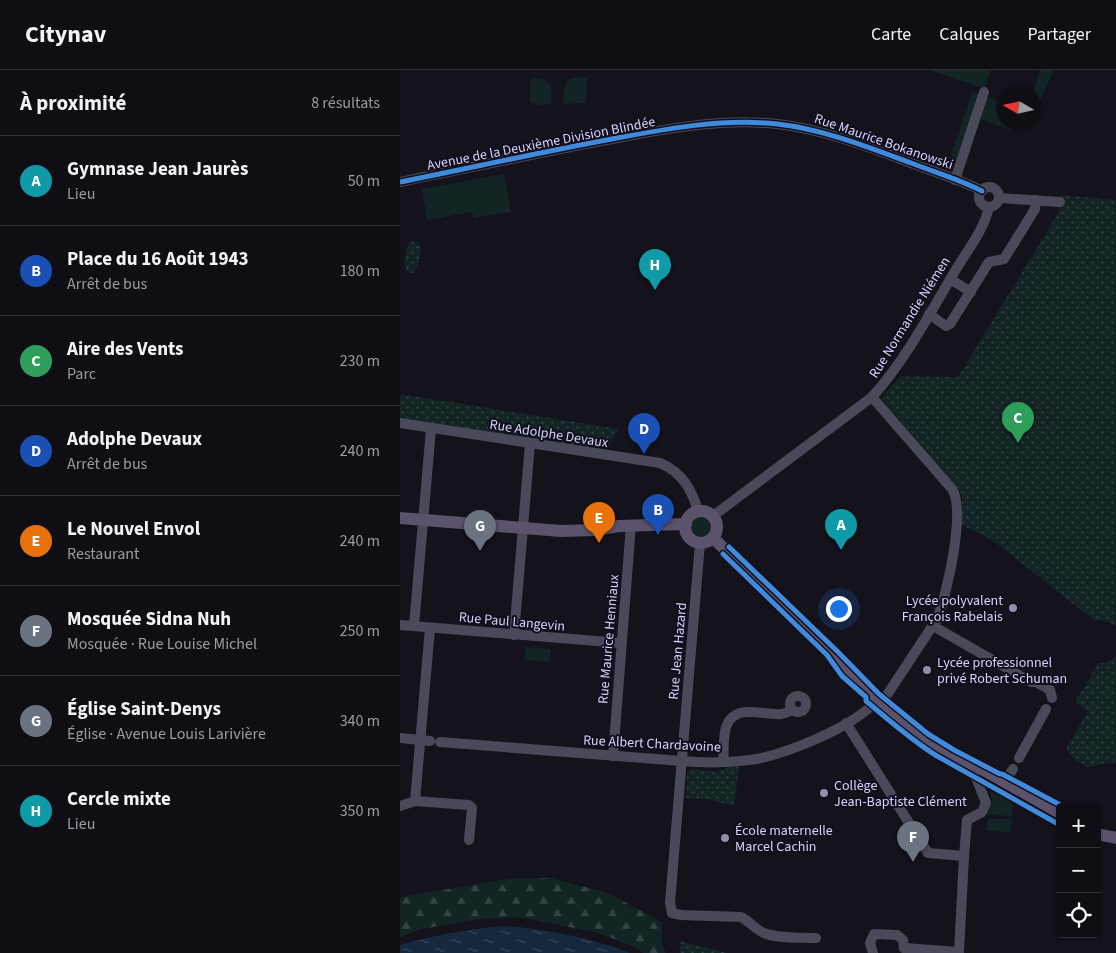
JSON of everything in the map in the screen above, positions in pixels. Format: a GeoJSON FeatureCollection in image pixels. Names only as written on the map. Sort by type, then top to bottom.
{"type":"FeatureCollection","features":[{"type":"Feature","properties":{"kind":"main road"},"geometry":{"type":"LineString","coordinates":[[698,512],[707,512],[713,516],[717,526],[714,538],[708,542],[700,543],[690,538],[687,534],[686,524],[688,518],[698,512]]}},
{"type":"Feature","properties":{"kind":"main road"},"geometry":{"type":"LineString","coordinates":[[400,518],[528,528],[540,525],[565,526],[575,530],[594,530],[631,525],[686,524]]}},
{"type":"Feature","properties":{"kind":"main road"},"geometry":{"type":"LineString","coordinates":[[714,538],[819,639],[844,669],[921,738],[1056,817]]}},
{"type":"Feature","properties":{"kind":"main road"},"geometry":{"type":"LineString","coordinates":[[958,759],[975,765],[1056,811]]}},
{"type":"Feature","properties":{"kind":"main road"},"geometry":{"type":"LineString","coordinates":[[1101,835],[1116,838]]}},
{"type":"Feature","properties":{"kind":"main road"},"geometry":{"type":"LineString","coordinates":[[1101,841],[1116,844]]}},
{"type":"Feature","properties":{"kind":"street"},"geometry":{"type":"LineString","coordinates":[[955,180],[984,92]]}},
{"type":"Feature","properties":{"kind":"street","name":"Avenue de la Deuxième Division Blindée"},"geometry":{"type":"LineString","coordinates":[[400,182],[657,131],[734,122],[776,123]]}},
{"type":"Feature","properties":{"kind":"street","name":"Rue Maurice Bokanowski"},"geometry":{"type":"LineString","coordinates":[[776,123],[830,135],[982,190]]}},
{"type":"Feature","properties":{"kind":"street"},"geometry":{"type":"LineString","coordinates":[[987,187],[994,188],[998,192],[999,198],[997,203],[989,207],[983,205],[980,200],[982,190],[987,187]]}},
{"type":"Feature","properties":{"kind":"street"},"geometry":{"type":"LineString","coordinates":[[999,198],[1060,202]]}},
{"type":"Feature","properties":{"kind":"street"},"geometry":{"type":"LineString","coordinates":[[929,314],[946,326],[950,324],[989,262],[1004,259],[1035,209],[1036,200]]}},
{"type":"Feature","properties":{"kind":"street","name":"Rue Normandie Niémen"},"geometry":{"type":"LineString","coordinates":[[713,516],[872,397],[897,367],[986,219],[989,207]]}},
{"type":"Feature","properties":{"kind":"street"},"geometry":{"type":"LineString","coordinates":[[950,279],[971,292]]}},
{"type":"Feature","properties":{"kind":"street","name":"Rue Albert Chardavoine"},"geometry":{"type":"LineString","coordinates":[[400,738],[682,762],[751,760],[776,754],[813,740],[846,723],[879,702],[933,626],[941,609],[953,559],[956,501],[954,494],[872,397]]}},
{"type":"Feature","properties":{"kind":"street","name":"Rue Adolphe Devaux"},"geometry":{"type":"LineString","coordinates":[[400,423],[656,462],[674,470],[690,489],[698,512]]}},
{"type":"Feature","properties":{"kind":"street"},"geometry":{"type":"LineString","coordinates":[[414,626],[431,429]]}},
{"type":"Feature","properties":{"kind":"street"},"geometry":{"type":"LineString","coordinates":[[514,635],[528,528],[530,443]]}},
{"type":"Feature","properties":{"kind":"street","name":"Rue Maurice Henniaux"},"geometry":{"type":"LineString","coordinates":[[613,756],[631,525]]}},
{"type":"Feature","properties":{"kind":"street","name":"Rue Jean Hazard"},"geometry":{"type":"LineString","coordinates":[[700,543],[670,902],[672,912],[681,915],[740,917],[749,921],[761,932],[771,935],[816,938]]}},
{"type":"Feature","properties":{"kind":"street","name":"Rue Paul Langevin"},"geometry":{"type":"LineString","coordinates":[[400,625],[621,643]]}},
{"type":"Feature","properties":{"kind":"street"},"geometry":{"type":"LineString","coordinates":[[933,626],[1031,682],[1036,682],[1050,690],[1052,698]]}},
{"type":"Feature","properties":{"kind":"street"},"geometry":{"type":"LineString","coordinates":[[415,801],[430,741],[430,628]]}},
{"type":"Feature","properties":{"kind":"street"},"geometry":{"type":"LineString","coordinates":[[1019,758],[1046,709]]}},
{"type":"Feature","properties":{"kind":"street"},"geometry":{"type":"LineString","coordinates":[[723,762],[726,727],[735,715],[745,712],[782,714],[792,710]]}},
{"type":"Feature","properties":{"kind":"street"},"geometry":{"type":"LineString","coordinates":[[846,723],[928,854],[964,856]]}},
{"type":"Feature","properties":{"kind":"street"},"geometry":{"type":"LineString","coordinates":[[1005,781],[1013,769]]}},
{"type":"Feature","properties":{"kind":"street"},"geometry":{"type":"LineString","coordinates":[[873,953],[870,943],[874,934],[897,934],[903,940],[902,951],[959,952],[967,820],[982,812],[986,803],[973,770]]}},
{"type":"Feature","properties":{"kind":"street"},"geometry":{"type":"LineString","coordinates":[[400,806],[415,801],[469,805],[472,808],[469,840]]}},
{"type":"Feature","properties":{"kind":"green space"},"geometry":{"type":"Polygon","coordinates":[[[930,70],[991,70],[985,89],[930,70]]]}},
{"type":"Feature","properties":{"kind":"green space"},"geometry":{"type":"Polygon","coordinates":[[[1040,70],[1054,70],[1041,98],[1041,85],[1035,85],[1040,70]]]}},
{"type":"Feature","properties":{"kind":"green space"},"geometry":{"type":"Polygon","coordinates":[[[582,77],[587,79],[586,103],[562,104],[566,82],[571,78],[582,77]]]}},
{"type":"Feature","properties":{"kind":"green space"},"geometry":{"type":"Polygon","coordinates":[[[532,78],[544,80],[550,84],[552,92],[551,104],[535,105],[530,103],[530,81],[532,78]]]}},
{"type":"Feature","properties":{"kind":"green space"},"geometry":{"type":"Polygon","coordinates":[[[972,92],[979,94],[958,161],[950,159],[972,92]]]}},
{"type":"Feature","properties":{"kind":"green space"},"geometry":{"type":"Polygon","coordinates":[[[985,96],[996,100],[996,125],[977,118],[985,96]]]}},
{"type":"Feature","properties":{"kind":"green space"},"geometry":{"type":"Polygon","coordinates":[[[504,174],[511,212],[474,218],[472,212],[427,220],[422,189],[504,174]]]}},
{"type":"Feature","properties":{"kind":"green space"},"geometry":{"type":"Polygon","coordinates":[[[1060,195],[1116,200],[1116,626],[1106,621],[1095,621],[992,540],[962,525],[962,498],[958,488],[881,398],[901,376],[958,377],[1059,212],[1060,195]]]}},
{"type":"Feature","properties":{"kind":"green space"},"geometry":{"type":"Polygon","coordinates":[[[412,241],[419,243],[421,250],[419,262],[413,273],[406,269],[405,265],[405,255],[412,241]]]}},
{"type":"Feature","properties":{"kind":"green space"},"geometry":{"type":"Polygon","coordinates":[[[400,394],[619,429],[606,450],[400,418],[400,394]]]}},
{"type":"Feature","properties":{"kind":"green space"},"geometry":{"type":"Polygon","coordinates":[[[701,517],[708,520],[711,527],[708,534],[701,537],[694,534],[691,527],[694,520],[701,517]]]}},
{"type":"Feature","properties":{"kind":"green space"},"geometry":{"type":"Polygon","coordinates":[[[526,647],[551,649],[549,662],[524,660],[526,647]]]}},
{"type":"Feature","properties":{"kind":"green space"},"geometry":{"type":"Polygon","coordinates":[[[1116,657],[1116,762],[1087,767],[1074,759],[1066,749],[1088,711],[1075,702],[1098,663],[1105,663],[1116,657]]]}},
{"type":"Feature","properties":{"kind":"green space"},"geometry":{"type":"Polygon","coordinates":[[[730,767],[739,767],[734,806],[706,799],[686,798],[687,772],[691,769],[716,772],[730,767]]]}},
{"type":"Feature","properties":{"kind":"green space"},"geometry":{"type":"Polygon","coordinates":[[[989,789],[1013,802],[1012,816],[987,815],[992,801],[989,789]]]}},
{"type":"Feature","properties":{"kind":"green space"},"geometry":{"type":"Polygon","coordinates":[[[988,819],[1010,819],[1012,821],[1011,831],[987,831],[988,819]]]}},
{"type":"Feature","properties":{"kind":"green space"},"geometry":{"type":"Polygon","coordinates":[[[551,878],[608,893],[662,922],[662,944],[666,953],[643,953],[634,947],[599,933],[518,917],[475,920],[421,929],[400,937],[400,897],[509,879],[551,878]]]}},
{"type":"Feature","properties":{"kind":"green space"},"geometry":{"type":"Polygon","coordinates":[[[680,941],[728,953],[680,953],[680,941]]]}},
{"type":"Feature","properties":{"kind":"water"},"geometry":{"type":"Polygon","coordinates":[[[501,926],[566,935],[600,943],[630,953],[400,953],[400,945],[412,941],[450,933],[501,926]]]}},
{"type":"Feature","properties":{"kind":"cycle path"},"geometry":{"type":"LineString","coordinates":[[400,182],[652,132],[735,122],[794,126],[845,139],[955,179],[982,191]]}},
{"type":"Feature","properties":{"kind":"cycle path"},"geometry":{"type":"LineString","coordinates":[[729,547],[879,694],[928,734],[954,750],[1056,803]]}},
{"type":"Feature","properties":{"kind":"cycle path"},"geometry":{"type":"LineString","coordinates":[[723,554],[827,655],[842,676],[866,697],[866,701],[900,730],[937,756],[1056,823]]}},
{"type":"Feature","properties":{"kind":"place","name":"Cercle mixte"},"geometry":{"type":"Point","coordinates":[655,290]}},
{"type":"Feature","properties":{"kind":"place","name":"Aire des Vents"},"geometry":{"type":"Point","coordinates":[1018,443]}},
{"type":"Feature","properties":{"kind":"place","name":"Adolphe Devaux"},"geometry":{"type":"Point","coordinates":[644,454]}},
{"type":"Feature","properties":{"kind":"place","name":"Place du 16 Août 1943"},"geometry":{"type":"Point","coordinates":[658,535]}},
{"type":"Feature","properties":{"kind":"place","name":"Le Nouvel Envol"},"geometry":{"type":"Point","coordinates":[599,543]}},
{"type":"Feature","properties":{"kind":"place","name":"Gymnase Jean Jaurès"},"geometry":{"type":"Point","coordinates":[841,550]}},
{"type":"Feature","properties":{"kind":"place","name":"Église Saint-Denys"},"geometry":{"type":"Point","coordinates":[480,551]}},
{"type":"Feature","properties":{"kind":"place","name":"Lycée polyvalent François Rabelais"},"geometry":{"type":"Point","coordinates":[1013,608]}},
{"type":"Feature","properties":{"kind":"place","name":"Lycée professionnel privé Robert Schuman"},"geometry":{"type":"Point","coordinates":[927,670]}},
{"type":"Feature","properties":{"kind":"place","name":"Collège Jean-Baptiste Clément"},"geometry":{"type":"Point","coordinates":[824,793]}},
{"type":"Feature","properties":{"kind":"place","name":"École maternelle Marcel Cachin"},"geometry":{"type":"Point","coordinates":[725,838]}},
{"type":"Feature","properties":{"kind":"place","name":"Mosquée Sidna Nuh"},"geometry":{"type":"Point","coordinates":[913,862]}}]}
